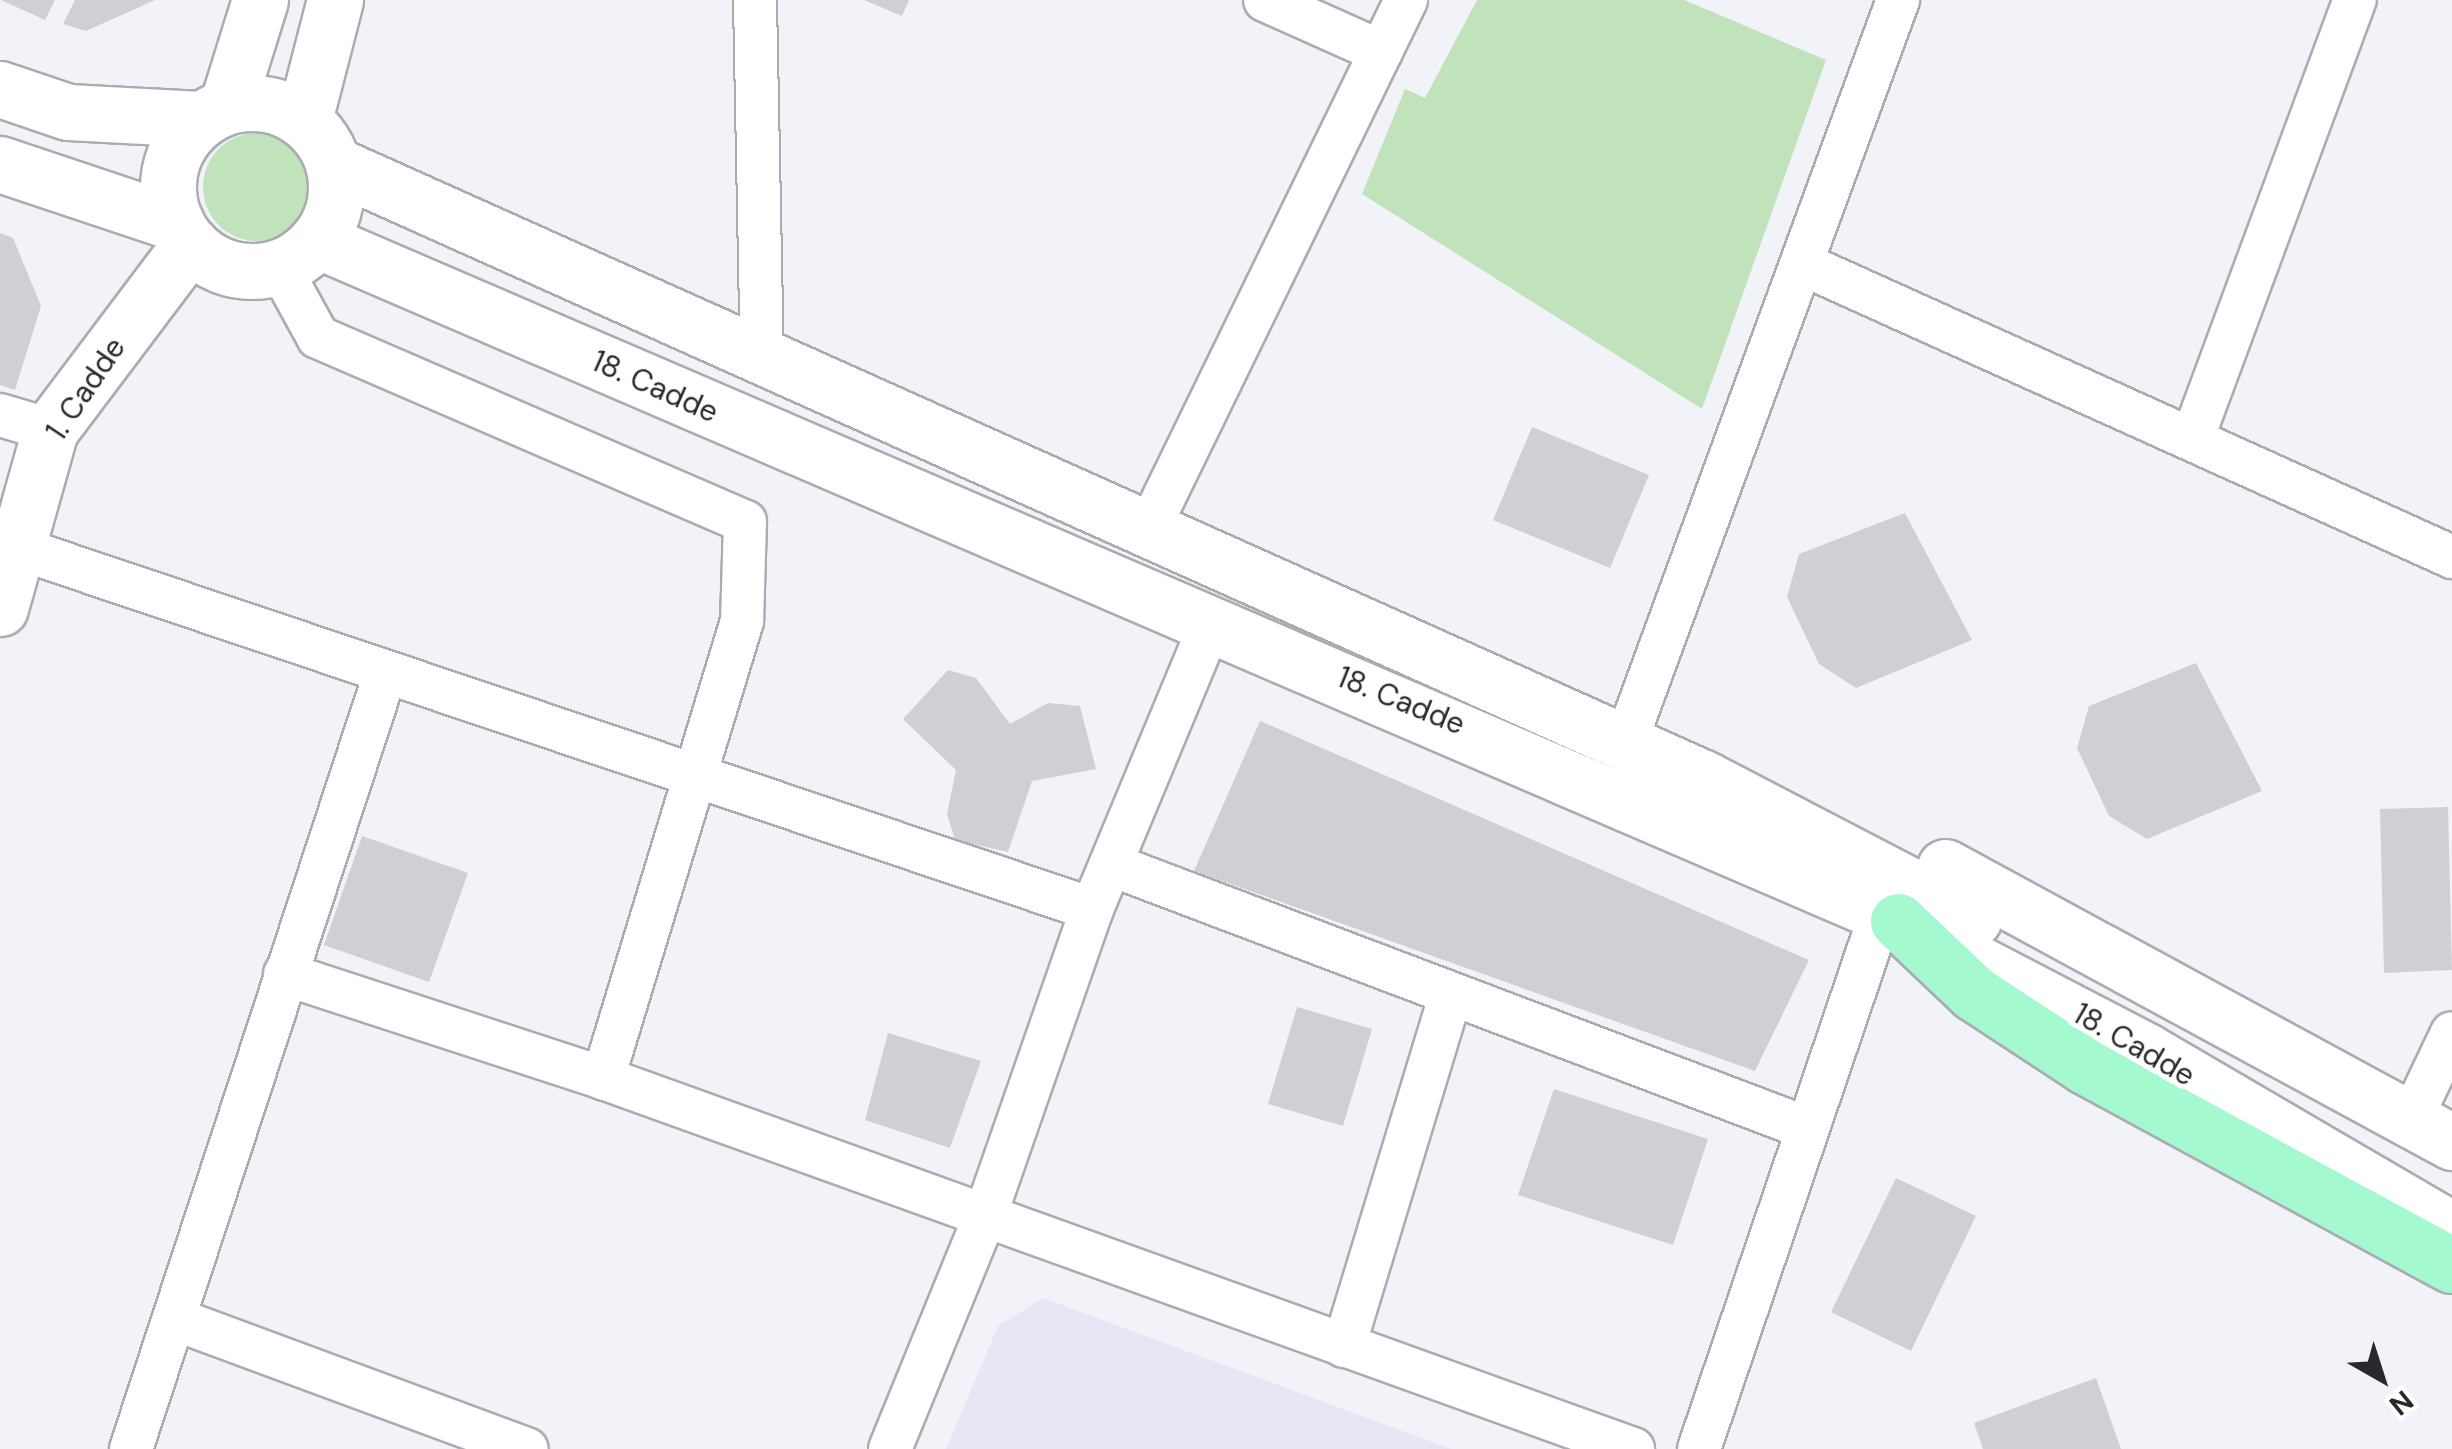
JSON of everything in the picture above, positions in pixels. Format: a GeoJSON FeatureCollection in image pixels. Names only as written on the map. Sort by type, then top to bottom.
{"type":"FeatureCollection","features":[{"type":"Feature","properties":{"kind":"main road"},"geometry":{"type":"LineString","coordinates":[[1890,917],[1974,994],[2086,1066],[2452,1265]]}},
{"type":"Feature","properties":{"kind":"street"},"geometry":{"type":"LineString","coordinates":[[183,234],[170,167],[214,113],[260,0]]}},
{"type":"Feature","properties":{"kind":"street"},"geometry":{"type":"LineString","coordinates":[[335,0],[318,142],[336,191],[298,253],[318,336],[745,522],[742,621],[699,778],[603,1078]]}},
{"type":"Feature","properties":{"kind":"street"},"geometry":{"type":"LineString","coordinates":[[754,0],[762,361]]}},
{"type":"Feature","properties":{"kind":"street"},"geometry":{"type":"LineString","coordinates":[[1265,0],[1382,52]]}},
{"type":"Feature","properties":{"kind":"street"},"geometry":{"type":"LineString","coordinates":[[1147,532],[1406,0]]}},
{"type":"Feature","properties":{"kind":"street"},"geometry":{"type":"LineString","coordinates":[[2193,437],[2355,0]]}},
{"type":"Feature","properties":{"kind":"street"},"geometry":{"type":"LineString","coordinates":[[1625,744],[1807,266],[1891,2]]}},
{"type":"Feature","properties":{"kind":"street"},"geometry":{"type":"LineString","coordinates":[[0,89],[68,112],[214,113],[268,104],[318,142]]}},
{"type":"Feature","properties":{"kind":"street","name":"18. Cadde"},"geometry":{"type":"LineString","coordinates":[[318,142],[762,361],[1705,779],[2110,992],[2452,1189]]}},
{"type":"Feature","properties":{"kind":"street"},"geometry":{"type":"LineString","coordinates":[[0,164],[183,234],[231,269],[298,253]]}},
{"type":"Feature","properties":{"kind":"street","name":"1. Cadde"},"geometry":{"type":"LineString","coordinates":[[0,608],[18,548],[25,423],[183,234]]}},
{"type":"Feature","properties":{"kind":"street","name":"18. Cadde"},"geometry":{"type":"LineString","coordinates":[[298,253],[1210,625],[1890,917],[2146,1051],[2452,1230]]}},
{"type":"Feature","properties":{"kind":"street"},"geometry":{"type":"LineString","coordinates":[[1807,266],[2452,557]]}},
{"type":"Feature","properties":{"kind":"street"},"geometry":{"type":"LineString","coordinates":[[18,548],[1092,908]]}},
{"type":"Feature","properties":{"kind":"street"},"geometry":{"type":"LineString","coordinates":[[890,1449],[984,1219],[1092,908],[1210,625]]}},
{"type":"Feature","properties":{"kind":"street"},"geometry":{"type":"LineString","coordinates":[[131,1449],[385,674]]}},
{"type":"Feature","properties":{"kind":"street"},"geometry":{"type":"LineString","coordinates":[[1705,779],[1911,848],[2432,1130],[2452,1034]]}},
{"type":"Feature","properties":{"kind":"street"},"geometry":{"type":"LineString","coordinates":[[1112,866],[1804,1127]]}},
{"type":"Feature","properties":{"kind":"street"},"geometry":{"type":"LineString","coordinates":[[1700,1449],[1804,1127],[1890,917]]}},
{"type":"Feature","properties":{"kind":"street"},"geometry":{"type":"LineString","coordinates":[[285,974],[603,1078],[984,1219],[1344,1346],[1541,1433],[1633,1449]]}},
{"type":"Feature","properties":{"kind":"street"},"geometry":{"type":"LineString","coordinates":[[1344,1346],[1451,994]]}},
{"type":"Feature","properties":{"kind":"street"},"geometry":{"type":"LineString","coordinates":[[175,1319],[528,1449]]}},
{"type":"Feature","properties":{"kind":"shaded area"},"geometry":{"type":"Polygon","coordinates":[[[1043,1298],[1451,1449],[946,1449],[998,1326],[1043,1298]]]}},
{"type":"Feature","properties":{"kind":"green space"},"geometry":{"type":"Polygon","coordinates":[[[1477,0],[1684,0],[1826,60],[1702,409],[1362,194],[1405,89],[1425,98],[1477,0]]]}},
{"type":"Feature","properties":{"kind":"green space"},"geometry":{"type":"Polygon","coordinates":[[[257,133],[278,137],[295,149],[307,166],[311,187],[307,208],[295,225],[278,237],[257,241],[236,237],[219,225],[207,208],[203,187],[207,166],[219,149],[236,137],[257,133]]]}},
{"type":"Feature","properties":{"kind":"building"},"geometry":{"type":"Polygon","coordinates":[[[1,0],[55,0],[45,20],[1,0]]]}},
{"type":"Feature","properties":{"kind":"building"},"geometry":{"type":"Polygon","coordinates":[[[75,0],[155,0],[86,31],[63,24],[75,0]]]}},
{"type":"Feature","properties":{"kind":"building"},"geometry":{"type":"Polygon","coordinates":[[[864,0],[909,0],[902,16],[864,0]]]}},
{"type":"Feature","properties":{"kind":"building"},"geometry":{"type":"Polygon","coordinates":[[[0,233],[13,238],[41,306],[15,390],[0,385],[0,233]]]}},
{"type":"Feature","properties":{"kind":"building"},"geometry":{"type":"Polygon","coordinates":[[[1532,427],[1649,475],[1610,568],[1493,520],[1532,427]]]}},
{"type":"Feature","properties":{"kind":"building"},"geometry":{"type":"Polygon","coordinates":[[[1905,513],[1972,640],[1856,688],[1819,664],[1787,597],[1799,554],[1905,513]]]}},
{"type":"Feature","properties":{"kind":"building"},"geometry":{"type":"Polygon","coordinates":[[[2196,663],[2262,791],[2147,839],[2109,816],[2077,748],[2089,706],[2196,663]]]}},
{"type":"Feature","properties":{"kind":"building"},"geometry":{"type":"Polygon","coordinates":[[[948,670],[976,678],[1010,724],[1048,703],[1080,706],[1096,769],[1032,781],[1008,852],[955,840],[947,814],[956,770],[903,719],[948,670]]]}},
{"type":"Feature","properties":{"kind":"building"},"geometry":{"type":"Polygon","coordinates":[[[1260,721],[1809,960],[1755,1071],[1194,871],[1260,721]]]}},
{"type":"Feature","properties":{"kind":"building"},"geometry":{"type":"Polygon","coordinates":[[[2448,807],[2452,970],[2384,973],[2380,809],[2448,807]]]}},
{"type":"Feature","properties":{"kind":"building"},"geometry":{"type":"Polygon","coordinates":[[[362,836],[468,873],[429,982],[324,945],[362,836]]]}},
{"type":"Feature","properties":{"kind":"building"},"geometry":{"type":"Polygon","coordinates":[[[1297,1007],[1372,1029],[1343,1126],[1268,1104],[1297,1007]]]}},
{"type":"Feature","properties":{"kind":"building"},"geometry":{"type":"Polygon","coordinates":[[[888,1033],[981,1061],[950,1148],[865,1120],[888,1033]]]}},
{"type":"Feature","properties":{"kind":"building"},"geometry":{"type":"Polygon","coordinates":[[[1554,1089],[1708,1139],[1673,1245],[1518,1195],[1554,1089]]]}},
{"type":"Feature","properties":{"kind":"building"},"geometry":{"type":"Polygon","coordinates":[[[1896,1178],[1976,1216],[1911,1351],[1831,1312],[1896,1178]]]}},
{"type":"Feature","properties":{"kind":"building"},"geometry":{"type":"Polygon","coordinates":[[[2096,1378],[2121,1449],[1983,1449],[1974,1423],[2096,1378]]]}}]}
